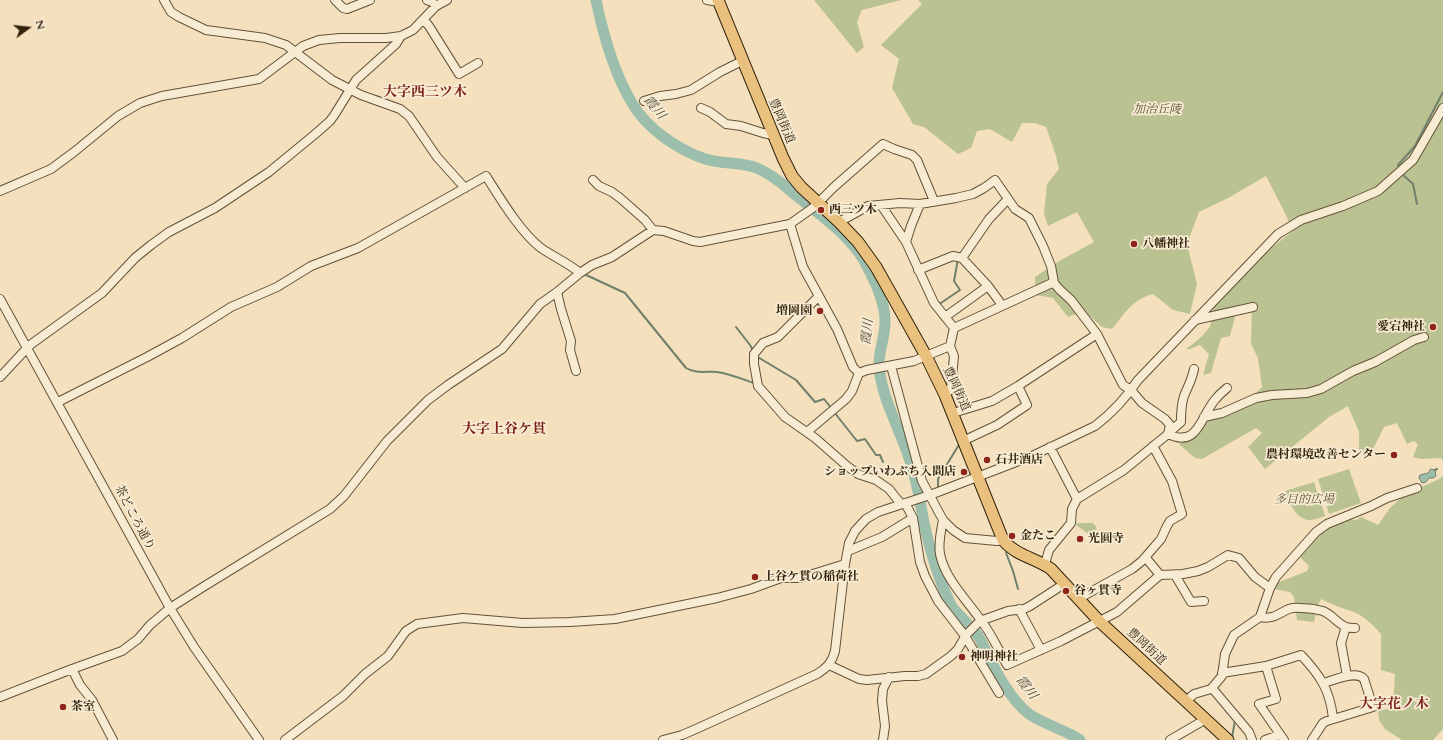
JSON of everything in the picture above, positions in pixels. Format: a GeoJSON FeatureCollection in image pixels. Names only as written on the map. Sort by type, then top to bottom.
{"type":"FeatureCollection","features":[{"type":"Feature","properties":{"kind":"main road","name":"豊岡街道"},"geometry":{"type":"LineString","coordinates":[[718,1],[773,135],[792,176],[816,204],[839,222],[858,242],[876,267],[926,356],[965,440],[1003,540],[1012,549],[1045,564],[1099,621],[1228,740]]}},
{"type":"Feature","properties":{"kind":"street"},"geometry":{"type":"LineString","coordinates":[[164,0],[171,12],[206,30],[265,38],[286,45],[332,80],[349,90],[400,109],[409,116],[432,151],[465,188]]}},
{"type":"Feature","properties":{"kind":"street"},"geometry":{"type":"LineString","coordinates":[[335,0],[343,8],[347,9],[370,0]]}},
{"type":"Feature","properties":{"kind":"street"},"geometry":{"type":"LineString","coordinates":[[427,0],[436,6]]}},
{"type":"Feature","properties":{"kind":"street"},"geometry":{"type":"LineString","coordinates":[[0,191],[51,169],[118,116],[140,103],[162,96],[259,79],[295,52],[312,42],[327,38],[386,38],[401,36],[413,30],[436,6],[447,0]]}},
{"type":"Feature","properties":{"kind":"street"},"geometry":{"type":"LineString","coordinates":[[707,0],[718,1]]}},
{"type":"Feature","properties":{"kind":"street"},"geometry":{"type":"LineString","coordinates":[[424,20],[459,74],[478,63]]}},
{"type":"Feature","properties":{"kind":"street"},"geometry":{"type":"LineString","coordinates":[[0,377],[35,342],[102,293],[135,258],[151,245],[169,232],[215,208],[286,159],[330,121],[336,114],[356,80],[396,44],[401,36]]}},
{"type":"Feature","properties":{"kind":"street"},"geometry":{"type":"LineString","coordinates":[[644,101],[690,90],[742,61]]}},
{"type":"Feature","properties":{"kind":"street"},"geometry":{"type":"LineString","coordinates":[[701,108],[710,112],[726,124],[741,126],[773,135]]}},
{"type":"Feature","properties":{"kind":"street"},"geometry":{"type":"LineString","coordinates":[[663,740],[682,735],[703,726],[817,674],[829,665],[835,650],[844,564],[852,537],[866,519],[878,512],[929,495],[1032,456],[1095,426],[1118,407],[1138,380],[1278,234],[1301,220],[1343,206],[1378,191],[1413,160],[1443,108]]}},
{"type":"Feature","properties":{"kind":"street"},"geometry":{"type":"LineString","coordinates":[[0,697],[122,651],[138,639],[150,625],[170,608],[330,509],[344,496],[387,441],[422,405],[448,385],[502,349],[540,304],[580,273],[592,265],[612,257],[653,230],[664,231],[700,242],[790,224],[816,204],[883,144],[912,155],[917,160],[934,201]]}},
{"type":"Feature","properties":{"kind":"street"},"geometry":{"type":"LineString","coordinates":[[58,402],[182,338],[230,307],[277,287],[311,266],[358,248],[486,176],[530,238],[541,248],[570,265],[580,273]]}},
{"type":"Feature","properties":{"kind":"street"},"geometry":{"type":"LineString","coordinates":[[593,180],[599,186],[612,192],[620,198],[645,220],[653,230]]}},
{"type":"Feature","properties":{"kind":"street"},"geometry":{"type":"LineString","coordinates":[[839,222],[868,206],[900,203],[920,204],[956,198],[973,194],[995,180],[1015,209],[1029,218],[1034,226],[1051,266],[1053,280],[1059,289],[1071,300],[1097,334],[1123,385],[1131,390],[1142,403],[1165,418],[1170,426],[1169,432]]}},
{"type":"Feature","properties":{"kind":"street"},"geometry":{"type":"LineString","coordinates":[[962,258],[989,219],[1008,199]]}},
{"type":"Feature","properties":{"kind":"street"},"geometry":{"type":"LineString","coordinates":[[906,242],[920,204]]}},
{"type":"Feature","properties":{"kind":"street"},"geometry":{"type":"LineString","coordinates":[[881,205],[906,242],[934,303],[954,328]]}},
{"type":"Feature","properties":{"kind":"street"},"geometry":{"type":"LineString","coordinates":[[790,224],[803,267],[837,329],[853,367],[865,371],[891,366],[914,361],[950,346]]}},
{"type":"Feature","properties":{"kind":"street"},"geometry":{"type":"LineString","coordinates":[[918,270],[953,256],[962,258],[988,286],[1002,305]]}},
{"type":"Feature","properties":{"kind":"street"},"geometry":{"type":"LineString","coordinates":[[954,328],[1052,283],[1053,280]]}},
{"type":"Feature","properties":{"kind":"street"},"geometry":{"type":"LineString","coordinates":[[945,318],[988,286]]}},
{"type":"Feature","properties":{"kind":"street"},"geometry":{"type":"LineString","coordinates":[[557,292],[571,341],[570,350],[576,371]]}},
{"type":"Feature","properties":{"kind":"street"},"geometry":{"type":"LineString","coordinates":[[819,296],[778,337],[763,343],[754,354],[754,364],[758,386],[785,417],[807,432],[858,474],[876,480],[906,503],[913,518],[920,562],[925,576],[938,600],[966,635],[998,693]]}},
{"type":"Feature","properties":{"kind":"street","name":"茶どころ通り"},"geometry":{"type":"LineString","coordinates":[[0,299],[170,608],[194,647],[259,740]]}},
{"type":"Feature","properties":{"kind":"street"},"geometry":{"type":"LineString","coordinates":[[1195,320],[1253,307]]}},
{"type":"Feature","properties":{"kind":"street"},"geometry":{"type":"LineString","coordinates":[[945,395],[951,389],[954,356],[950,346],[954,328]]}},
{"type":"Feature","properties":{"kind":"street"},"geometry":{"type":"LineString","coordinates":[[953,413],[992,401],[1018,386],[1097,334]]}},
{"type":"Feature","properties":{"kind":"street"},"geometry":{"type":"LineString","coordinates":[[1204,417],[1222,413],[1246,402],[1272,394],[1307,393],[1321,389],[1353,371],[1375,362],[1414,340],[1424,337]]}},
{"type":"Feature","properties":{"kind":"street"},"geometry":{"type":"LineString","coordinates":[[891,366],[922,481],[943,520],[953,530],[965,538],[997,542],[1003,540]]}},
{"type":"Feature","properties":{"kind":"street"},"geometry":{"type":"LineString","coordinates":[[1045,564],[1049,550],[1071,523],[1072,509],[1077,499],[1124,470],[1181,422],[1181,410],[1194,369]]}},
{"type":"Feature","properties":{"kind":"street"},"geometry":{"type":"LineString","coordinates":[[807,432],[846,399],[865,371]]}},
{"type":"Feature","properties":{"kind":"street"},"geometry":{"type":"LineString","coordinates":[[965,440],[997,425],[1027,405],[1018,386]]}},
{"type":"Feature","properties":{"kind":"street"},"geometry":{"type":"LineString","coordinates":[[1169,432],[1177,438],[1193,434],[1199,428],[1214,401],[1227,388]]}},
{"type":"Feature","properties":{"kind":"street"},"geometry":{"type":"LineString","coordinates":[[1078,599],[1132,569],[1146,558],[1161,539],[1170,522],[1182,514],[1172,480],[1154,446]]}},
{"type":"Feature","properties":{"kind":"street"},"geometry":{"type":"LineString","coordinates":[[1050,447],[1077,499]]}},
{"type":"Feature","properties":{"kind":"street"},"geometry":{"type":"LineString","coordinates":[[1186,701],[1194,694],[1212,688],[1222,676],[1225,654],[1234,635],[1260,617],[1270,588],[1276,577],[1320,529],[1327,524],[1387,498],[1417,488]]}},
{"type":"Feature","properties":{"kind":"street"},"geometry":{"type":"LineString","coordinates":[[848,551],[882,537],[913,518]]}},
{"type":"Feature","properties":{"kind":"street"},"geometry":{"type":"LineString","coordinates":[[943,520],[940,553],[944,566],[956,587],[981,621],[1007,665],[1061,641],[1117,612],[1160,575],[1183,574],[1203,569],[1228,554],[1239,558],[1255,577],[1270,588]]}},
{"type":"Feature","properties":{"kind":"street"},"geometry":{"type":"LineString","coordinates":[[1146,558],[1160,575]]}},
{"type":"Feature","properties":{"kind":"street"},"geometry":{"type":"LineString","coordinates":[[285,740],[343,696],[365,674],[388,656],[406,631],[416,624],[463,618],[523,623],[615,619],[717,598],[751,589],[781,578],[800,578],[844,564]]}},
{"type":"Feature","properties":{"kind":"street"},"geometry":{"type":"LineString","coordinates":[[1175,575],[1191,602],[1204,601]]}},
{"type":"Feature","properties":{"kind":"street"},"geometry":{"type":"LineString","coordinates":[[829,665],[859,679],[867,680],[926,674],[951,656],[958,649],[966,635],[981,621],[1008,611],[1030,606],[1064,584]]}},
{"type":"Feature","properties":{"kind":"street"},"geometry":{"type":"LineString","coordinates":[[1260,617],[1269,618],[1295,607],[1323,611],[1346,627],[1355,628]]}},
{"type":"Feature","properties":{"kind":"street"},"geometry":{"type":"LineString","coordinates":[[1019,609],[1041,650]]}},
{"type":"Feature","properties":{"kind":"street"},"geometry":{"type":"LineString","coordinates":[[1346,627],[1341,643],[1347,676]]}},
{"type":"Feature","properties":{"kind":"street"},"geometry":{"type":"LineString","coordinates":[[1222,673],[1266,666],[1301,655],[1317,672],[1324,683],[1329,694],[1333,718]]}},
{"type":"Feature","properties":{"kind":"street"},"geometry":{"type":"LineString","coordinates":[[1265,740],[1282,738],[1259,704],[1276,699],[1266,666]]}},
{"type":"Feature","properties":{"kind":"street"},"geometry":{"type":"LineString","coordinates":[[72,669],[80,685],[92,700],[113,740]]}},
{"type":"Feature","properties":{"kind":"street"},"geometry":{"type":"LineString","coordinates":[[1312,740],[1323,723],[1333,718],[1373,707],[1364,679],[1359,675],[1347,676],[1324,683]]}},
{"type":"Feature","properties":{"kind":"street"},"geometry":{"type":"LineString","coordinates":[[883,740],[885,726],[882,701],[883,690],[889,677]]}},
{"type":"Feature","properties":{"kind":"street"},"geometry":{"type":"LineString","coordinates":[[1212,688],[1249,732],[1252,740]]}},
{"type":"Feature","properties":{"kind":"street"},"geometry":{"type":"LineString","coordinates":[[1170,740],[1206,720]]}},
{"type":"Feature","properties":{"kind":"green space"},"geometry":{"type":"Polygon","coordinates":[[[814,0],[901,0],[862,10],[857,22],[864,47],[857,53],[814,0]]]}},
{"type":"Feature","properties":{"kind":"green space","name":"加治丘陵"},"geometry":{"type":"Polygon","coordinates":[[[918,0],[1443,0],[1443,461],[1441,458],[1421,459],[1413,457],[1418,444],[1414,441],[1407,444],[1397,423],[1384,427],[1370,455],[1359,452],[1359,432],[1348,406],[1329,417],[1265,469],[1248,447],[1262,433],[1256,428],[1202,459],[1195,458],[1179,444],[1196,436],[1203,423],[1240,410],[1262,387],[1258,358],[1251,344],[1252,302],[1238,305],[1230,336],[1221,338],[1211,373],[1203,375],[1209,354],[1200,345],[1186,349],[1199,339],[1208,329],[1215,305],[1223,295],[1262,256],[1293,231],[1266,176],[1228,198],[1199,212],[1187,244],[1197,284],[1190,314],[1173,310],[1153,294],[1134,303],[1112,329],[1102,327],[1084,311],[1068,317],[1053,298],[1036,295],[1035,277],[1061,260],[1094,242],[1077,212],[1048,226],[1044,214],[1047,184],[1059,169],[1046,127],[1035,123],[1022,123],[1012,142],[990,129],[977,131],[971,148],[958,154],[924,127],[913,124],[892,88],[899,59],[881,45],[922,4],[918,0]]]}},
{"type":"Feature","properties":{"kind":"green space"},"geometry":{"type":"Polygon","coordinates":[[[1349,469],[1361,503],[1329,514],[1318,479],[1349,469]]]}},
{"type":"Feature","properties":{"kind":"green space"},"geometry":{"type":"Polygon","coordinates":[[[1443,476],[1443,729],[1433,740],[1402,740],[1385,729],[1379,720],[1378,711],[1393,708],[1395,674],[1381,670],[1381,634],[1358,614],[1321,599],[1317,607],[1314,622],[1297,620],[1294,597],[1290,592],[1274,589],[1277,583],[1307,571],[1309,566],[1300,557],[1321,530],[1347,519],[1356,520],[1361,517],[1378,525],[1390,508],[1404,495],[1443,476]]]}},
{"type":"Feature","properties":{"kind":"green space","name":"多目的広場"},"geometry":{"type":"Polygon","coordinates":[[[1314,482],[1325,516],[1307,520],[1298,515],[1294,510],[1285,491],[1314,482]]]}},
{"type":"Feature","properties":{"kind":"green space"},"geometry":{"type":"Polygon","coordinates":[[[1077,523],[1093,523],[1097,528],[1091,536],[1076,525],[1077,523]]]}},
{"type":"Feature","properties":{"kind":"shaded area"},"geometry":{"type":"Polygon","coordinates":[[[1431,469],[1435,470],[1436,476],[1429,478],[1426,482],[1422,483],[1419,478],[1420,475],[1428,473],[1431,469]]]}},
{"type":"Feature","properties":{"kind":"waterway","name":"霞川"},"geometry":{"type":"LineString","coordinates":[[596,0],[606,40],[620,79],[632,103],[654,130],[674,144],[694,155],[711,161],[748,165],[767,173],[828,221],[851,243],[860,255],[877,286],[884,312],[885,326],[879,360],[882,386],[912,469],[929,543],[938,574],[950,603],[956,612],[977,634],[1007,689],[1021,707],[1035,718],[1080,740]]}},
{"type":"Feature","properties":{"kind":"waterway"},"geometry":{"type":"LineString","coordinates":[[1399,168],[1398,165],[1415,146],[1443,92]]}},
{"type":"Feature","properties":{"kind":"waterway"},"geometry":{"type":"LineString","coordinates":[[376,96],[404,108],[413,116],[423,130]]}},
{"type":"Feature","properties":{"kind":"waterway"},"geometry":{"type":"LineString","coordinates":[[1402,174],[1413,184],[1417,204]]}},
{"type":"Feature","properties":{"kind":"waterway"},"geometry":{"type":"LineString","coordinates":[[938,305],[960,290],[954,281],[958,259]]}},
{"type":"Feature","properties":{"kind":"waterway"},"geometry":{"type":"LineString","coordinates":[[584,274],[625,293],[686,368],[697,372],[722,373],[754,383]]}},
{"type":"Feature","properties":{"kind":"waterway"},"geometry":{"type":"LineString","coordinates":[[736,327],[754,352]]}},
{"type":"Feature","properties":{"kind":"waterway"},"geometry":{"type":"LineString","coordinates":[[756,356],[796,380],[815,402],[824,399],[832,409]]}},
{"type":"Feature","properties":{"kind":"waterway"},"geometry":{"type":"LineString","coordinates":[[834,412],[857,441],[865,439],[876,455],[880,455],[883,462]]}},
{"type":"Feature","properties":{"kind":"waterway"},"geometry":{"type":"LineString","coordinates":[[938,487],[938,479],[960,443]]}},
{"type":"Feature","properties":{"kind":"waterway"},"geometry":{"type":"LineString","coordinates":[[1006,553],[1018,589]]}},
{"type":"Feature","properties":{"kind":"waterway"},"geometry":{"type":"LineString","coordinates":[[1232,738],[1235,720]]}},
{"type":"Feature","properties":{"kind":"place","name":"西三ツ木"},"geometry":{"type":"Point","coordinates":[821,210]}},
{"type":"Feature","properties":{"kind":"place","name":"八幡神社"},"geometry":{"type":"Point","coordinates":[1134,244]}},
{"type":"Feature","properties":{"kind":"place","name":"増岡園"},"geometry":{"type":"Point","coordinates":[820,311]}},
{"type":"Feature","properties":{"kind":"place","name":"愛宕神社"},"geometry":{"type":"Point","coordinates":[1433,327]}},
{"type":"Feature","properties":{"kind":"place","name":"農村環境改善センター"},"geometry":{"type":"Point","coordinates":[1394,455]}},
{"type":"Feature","properties":{"kind":"place","name":"石井酒店"},"geometry":{"type":"Point","coordinates":[987,460]}},
{"type":"Feature","properties":{"kind":"place","name":"ショップいわぶち入間店"},"geometry":{"type":"Point","coordinates":[964,472]}},
{"type":"Feature","properties":{"kind":"place","name":"金たこ"},"geometry":{"type":"Point","coordinates":[1012,536]}},
{"type":"Feature","properties":{"kind":"place","name":"光圓寺"},"geometry":{"type":"Point","coordinates":[1080,539]}},
{"type":"Feature","properties":{"kind":"place","name":"上谷ケ貫の稲荷社"},"geometry":{"type":"Point","coordinates":[755,577]}},
{"type":"Feature","properties":{"kind":"place","name":"谷ヶ貫寺"},"geometry":{"type":"Point","coordinates":[1066,591]}},
{"type":"Feature","properties":{"kind":"place","name":"神明神社"},"geometry":{"type":"Point","coordinates":[962,657]}},
{"type":"Feature","properties":{"kind":"place","name":"茶室"},"geometry":{"type":"Point","coordinates":[63,707]}},
{"type":"Feature","properties":{"kind":"district","name":"大字西三ツ木"},"geometry":{"type":"Point","coordinates":[425,93]}},
{"type":"Feature","properties":{"kind":"district","name":"大字上谷ケ貫"},"geometry":{"type":"Point","coordinates":[504,430]}},
{"type":"Feature","properties":{"kind":"district","name":"大字花ノ木"},"geometry":{"type":"Point","coordinates":[1394,705]}}]}
